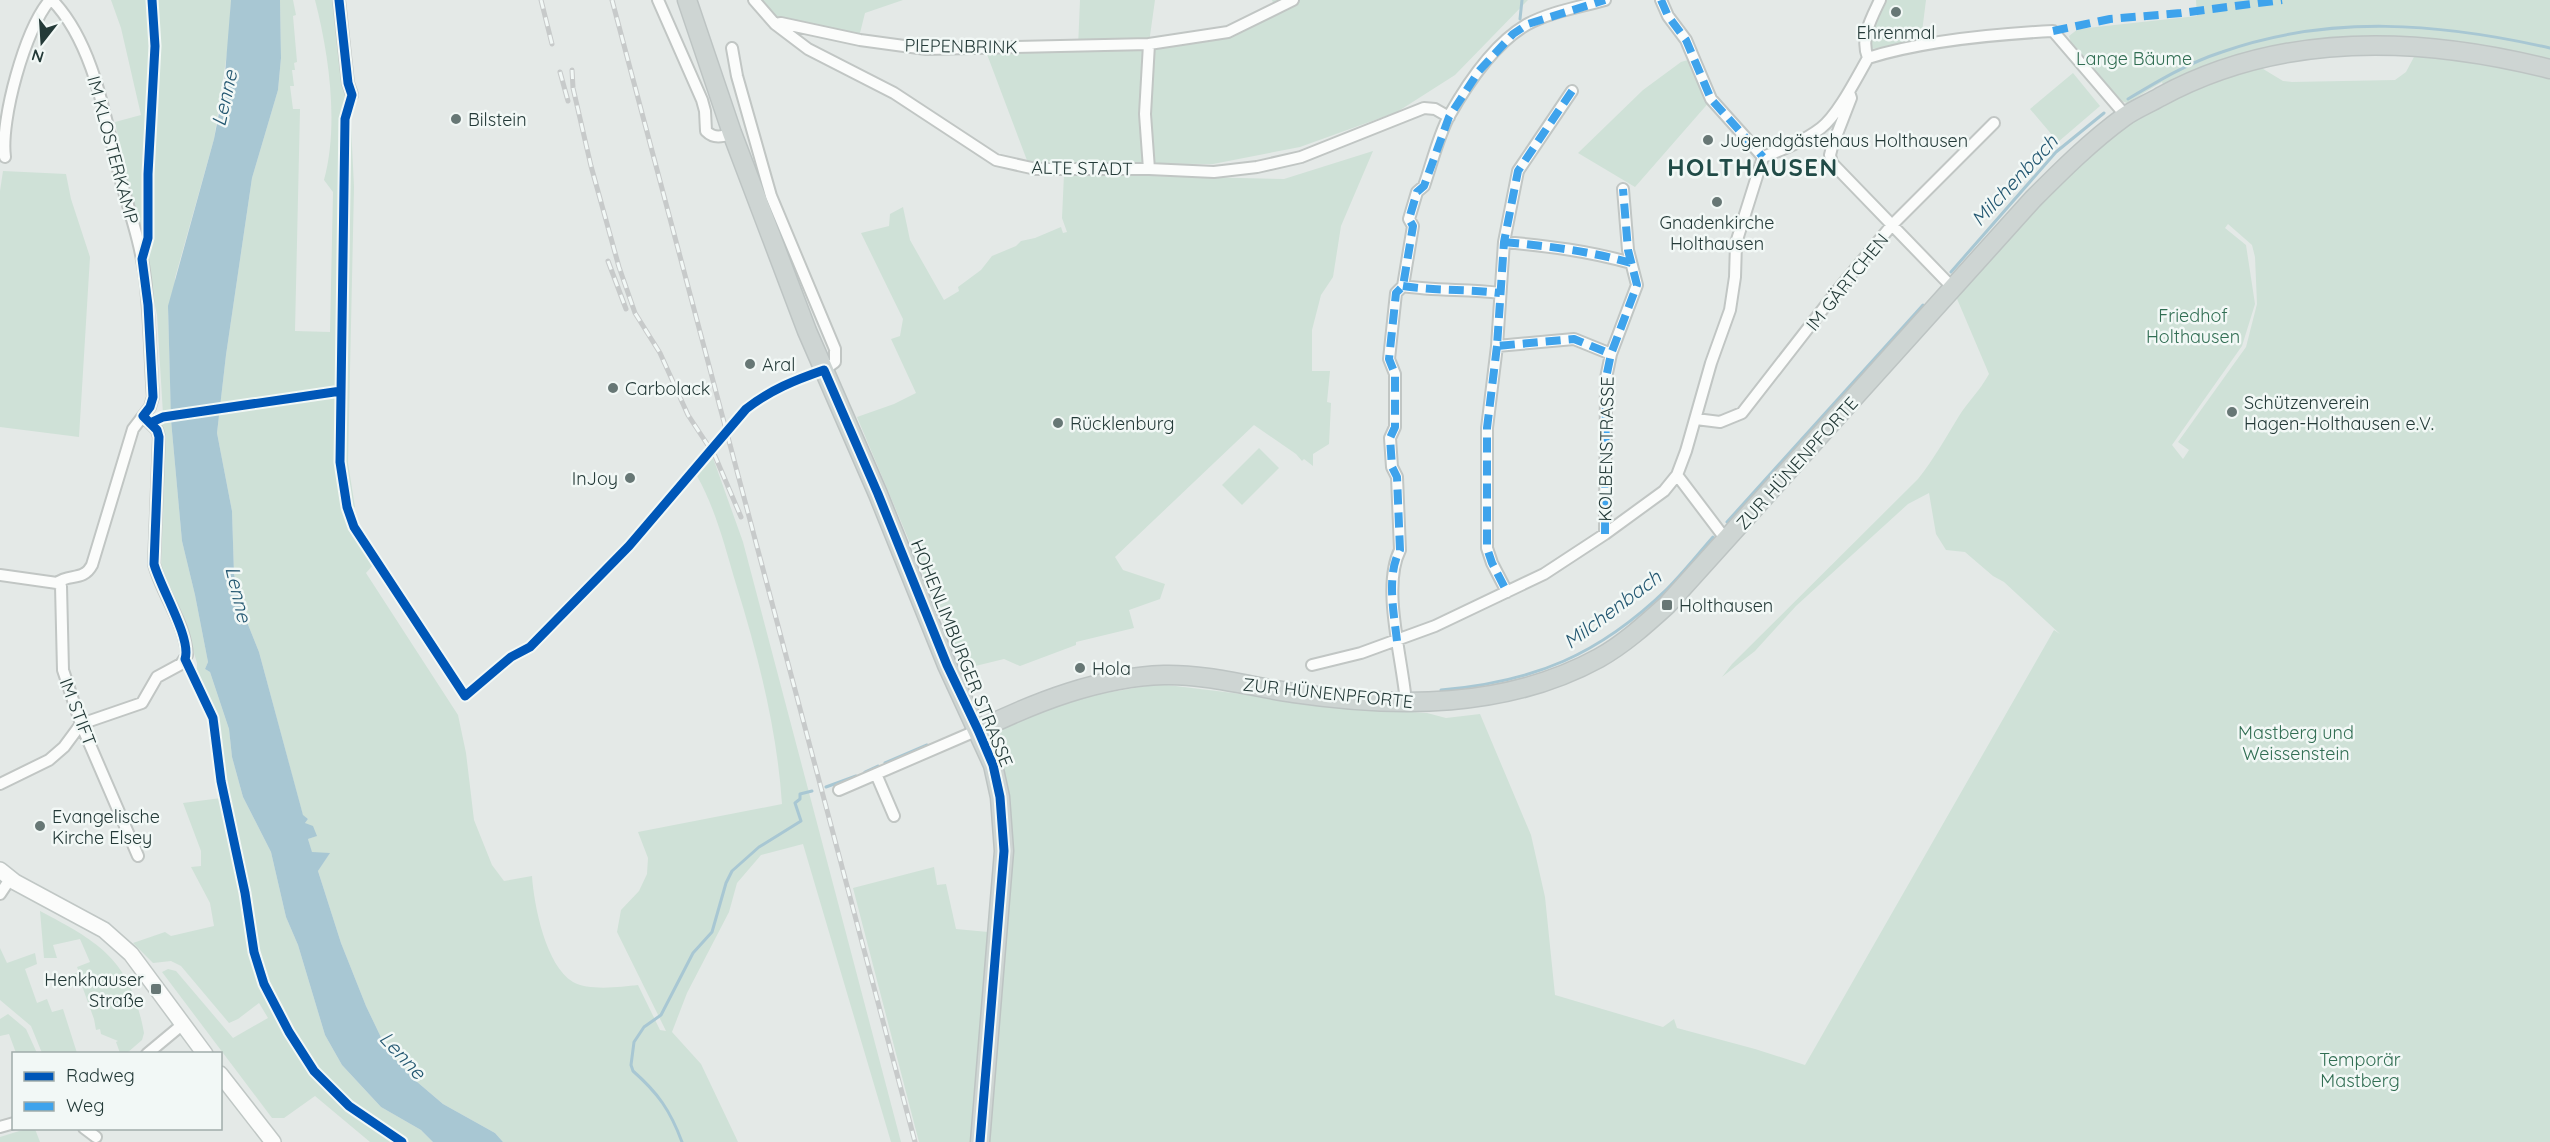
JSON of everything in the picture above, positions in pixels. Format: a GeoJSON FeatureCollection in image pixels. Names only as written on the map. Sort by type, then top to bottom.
{"type":"FeatureCollection","features":[{"type":"Feature","properties":{"kind":"main road","name":"HOHENLIMBURGER STRASSE"},"geometry":{"type":"LineString","coordinates":[[687,0],[732,133],[824,370],[881,501],[947,665],[993,765],[1000,797],[1004,851],[980,1142]]}},
{"type":"Feature","properties":{"kind":"main road","name":"ZUR HÜNENPFORTE"},"geometry":{"type":"LineString","coordinates":[[978,730],[1078,690],[1119,679],[1165,675],[1188,676],[1314,695],[1406,703],[1463,700],[1550,681],[1599,657],[1641,628],[1668,605],[1952,287],[2063,169],[2126,116],[2184,84],[2217,70],[2290,51],[2327,46],[2429,47],[2550,69]]}},
{"type":"Feature","properties":{"kind":"main road"},"geometry":{"type":"LineString","coordinates":[[5,874],[104,930],[131,954],[204,1052]]}},
{"type":"Feature","properties":{"kind":"main road"},"geometry":{"type":"LineString","coordinates":[[222,1077],[273,1142]]}},
{"type":"Feature","properties":{"kind":"street","name":"IM KLOSTERKAMP"},"geometry":{"type":"LineString","coordinates":[[5,157],[2,132],[6,104],[33,23],[51,0],[63,12],[90,67],[140,249],[145,278],[153,397],[147,419],[133,429],[92,565],[82,576],[63,579],[57,583]]}},
{"type":"Feature","properties":{"kind":"street"},"geometry":{"type":"LineString","coordinates":[[339,0],[348,83],[352,95]]}},
{"type":"Feature","properties":{"kind":"street"},"geometry":{"type":"LineString","coordinates":[[658,0],[702,100],[706,131],[715,137],[732,133]]}},
{"type":"Feature","properties":{"kind":"street","name":"ALTE STADT"},"geometry":{"type":"LineString","coordinates":[[754,0],[775,24],[808,49],[894,93],[996,160],[1036,169],[1149,169],[1214,172],[1301,157],[1424,108],[1435,109],[1449,117]]}},
{"type":"Feature","properties":{"kind":"street","name":"PIEPENBRINK"},"geometry":{"type":"LineString","coordinates":[[775,24],[781,23],[861,40],[926,49],[1149,44],[1228,32],[1293,0]]}},
{"type":"Feature","properties":{"kind":"street"},"geometry":{"type":"LineString","coordinates":[[1406,703],[1393,604],[1394,560],[1400,550],[1398,477],[1392,467],[1390,438],[1395,428],[1395,374],[1389,359],[1396,293],[1403,286],[1413,226],[1409,219],[1417,192],[1424,186],[1449,117],[1479,71],[1494,53],[1513,34],[1528,24],[1605,0]]}},
{"type":"Feature","properties":{"kind":"street"},"geometry":{"type":"LineString","coordinates":[[1661,0],[1668,16],[1686,40],[1711,99],[1763,157]]}},
{"type":"Feature","properties":{"kind":"street"},"geometry":{"type":"LineString","coordinates":[[1868,58],[1864,49],[1866,31],[1880,0]]}},
{"type":"Feature","properties":{"kind":"street"},"geometry":{"type":"LineString","coordinates":[[1763,157],[1792,146],[1823,127],[1849,92],[1868,58],[1896,50],[1973,38],[2053,31],[2126,116]]}},
{"type":"Feature","properties":{"kind":"street"},"geometry":{"type":"LineString","coordinates":[[1149,44],[1145,114],[1149,169]]}},
{"type":"Feature","properties":{"kind":"street"},"geometry":{"type":"LineString","coordinates":[[732,48],[737,76],[771,196],[835,349],[835,362],[824,370]]}},
{"type":"Feature","properties":{"kind":"street"},"geometry":{"type":"LineString","coordinates":[[1507,592],[1487,548],[1486,428],[1497,346],[1504,242],[1518,171],[1572,91]]}},
{"type":"Feature","properties":{"kind":"street"},"geometry":{"type":"LineString","coordinates":[[1849,92],[1851,98],[1830,155],[1832,164],[1952,287]]}},
{"type":"Feature","properties":{"kind":"street","name":"IM GÄRTCHEN"},"geometry":{"type":"LineString","coordinates":[[1696,419],[1720,422],[1742,413],[1837,291],[1892,225],[1994,123]]}},
{"type":"Feature","properties":{"kind":"street"},"geometry":{"type":"LineString","coordinates":[[1312,665],[1397,641],[1452,619],[1544,574],[1605,534],[1664,491],[1677,475],[1696,419],[1711,363],[1730,310],[1735,277],[1736,243],[1763,157]]}},
{"type":"Feature","properties":{"kind":"street","name":"KOLBENSTRASSE"},"geometry":{"type":"LineString","coordinates":[[1605,534],[1606,378],[1611,354],[1637,285],[1631,263],[1623,189]]}},
{"type":"Feature","properties":{"kind":"street"},"geometry":{"type":"LineString","coordinates":[[1504,242],[1556,246],[1631,263]]}},
{"type":"Feature","properties":{"kind":"street"},"geometry":{"type":"LineString","coordinates":[[1403,286],[1456,292],[1469,289],[1500,292]]}},
{"type":"Feature","properties":{"kind":"street"},"geometry":{"type":"LineString","coordinates":[[1497,346],[1574,339],[1611,354]]}},
{"type":"Feature","properties":{"kind":"street"},"geometry":{"type":"LineString","coordinates":[[0,784],[50,760],[64,747],[81,724],[142,703],[158,677],[181,664],[187,655],[178,621],[158,579],[154,564],[160,460],[159,437],[147,419]]}},
{"type":"Feature","properties":{"kind":"street"},"geometry":{"type":"LineString","coordinates":[[1677,475],[1727,541]]}},
{"type":"Feature","properties":{"kind":"street"},"geometry":{"type":"LineString","coordinates":[[0,575],[57,583]]}},
{"type":"Feature","properties":{"kind":"street","name":"IM STIFT"},"geometry":{"type":"LineString","coordinates":[[57,583],[61,586],[63,594],[63,670],[81,724],[138,856]]}},
{"type":"Feature","properties":{"kind":"street"},"geometry":{"type":"LineString","coordinates":[[839,790],[978,730]]}},
{"type":"Feature","properties":{"kind":"street"},"geometry":{"type":"LineString","coordinates":[[876,774],[894,816]]}},
{"type":"Feature","properties":{"kind":"street"},"geometry":{"type":"LineString","coordinates":[[0,894],[5,874]]}},
{"type":"Feature","properties":{"kind":"street"},"geometry":{"type":"LineString","coordinates":[[148,1052],[183,1024]]}},
{"type":"Feature","properties":{"kind":"green space"},"geometry":{"type":"Polygon","coordinates":[[[111,0],[231,0],[229,40],[214,139],[175,278],[173,322],[168,309],[171,411],[163,414],[157,315],[115,122],[141,115],[121,28],[111,0]]]}},
{"type":"Feature","properties":{"kind":"green space"},"geometry":{"type":"Polygon","coordinates":[[[280,0],[293,0],[296,15],[293,16],[297,62],[294,63],[295,70],[292,70],[294,86],[290,86],[293,109],[300,109],[295,331],[330,332],[333,192],[324,180],[331,136],[330,90],[328,66],[315,0],[335,0],[343,90],[350,104],[354,187],[348,463],[355,507],[346,514],[374,564],[366,573],[458,715],[466,753],[474,820],[492,865],[504,881],[532,876],[535,903],[543,934],[555,963],[564,974],[573,982],[587,987],[638,985],[660,1030],[666,1031],[617,932],[621,910],[639,891],[647,874],[648,858],[638,832],[782,804],[776,748],[759,665],[720,529],[697,476],[713,458],[743,542],[901,1142],[891,1142],[803,844],[761,855],[737,883],[729,912],[687,993],[672,1032],[701,1064],[738,1142],[503,1142],[495,1133],[443,1104],[416,1081],[388,1052],[366,1006],[341,943],[318,871],[329,854],[312,853],[308,839],[316,836],[305,823],[308,819],[303,816],[259,652],[241,607],[234,574],[232,511],[217,433],[252,178],[278,90],[281,58],[280,0]]]}},
{"type":"Feature","properties":{"kind":"green space"},"geometry":{"type":"Polygon","coordinates":[[[762,0],[903,0],[865,13],[859,37],[784,20],[775,16],[762,0]]]}},
{"type":"Feature","properties":{"kind":"green space"},"geometry":{"type":"Polygon","coordinates":[[[1080,0],[1155,0],[1149,43],[1228,32],[1275,8],[1272,0],[1528,0],[1455,75],[1397,112],[1300,147],[1213,164],[1028,163],[985,49],[1078,48],[1080,0]]]}},
{"type":"Feature","properties":{"kind":"green space"},"geometry":{"type":"Polygon","coordinates":[[[1884,0],[1926,0],[1921,40],[1872,49],[1868,40],[1884,0]]]}},
{"type":"Feature","properties":{"kind":"green space","name":"Mastberg und Weissenstein"},"geometry":{"type":"Polygon","coordinates":[[[2196,0],[2550,0],[2550,61],[2463,45],[2250,61],[2283,81],[2292,82],[2395,80],[2406,72],[2415,55],[2440,55],[2550,77],[2550,1142],[990,1142],[992,1049],[1008,813],[999,726],[1015,718],[1099,694],[1159,684],[1365,709],[1427,713],[1446,718],[1480,714],[1531,835],[1545,897],[1555,995],[1663,1027],[1674,1019],[1677,1028],[1805,1065],[2054,630],[2060,634],[2004,582],[1993,576],[1965,552],[1946,550],[1936,534],[1929,493],[1908,504],[1796,606],[1755,651],[1722,677],[1732,664],[1918,479],[1963,410],[1982,386],[1989,374],[1952,287],[2033,199],[2166,94],[2162,82],[2127,103],[2121,101],[2071,43],[2069,36],[2078,29],[2197,16],[2196,0]],[[2228,224],[2225,228],[2246,245],[2255,304],[2242,346],[2172,445],[2183,459],[2189,450],[2178,442],[2246,347],[2257,304],[2255,257],[2252,245],[2228,224]]]}},
{"type":"Feature","properties":{"kind":"green space"},"geometry":{"type":"Polygon","coordinates":[[[1688,60],[1711,100],[1635,187],[1578,153],[1643,90],[1681,62],[1688,60]]]}},
{"type":"Feature","properties":{"kind":"green space"},"geometry":{"type":"Polygon","coordinates":[[[2073,73],[2100,106],[2058,142],[2030,109],[2073,73]]]}},
{"type":"Feature","properties":{"kind":"green space"},"geometry":{"type":"Polygon","coordinates":[[[1373,151],[1341,226],[1333,277],[1321,295],[1312,330],[1312,371],[1330,371],[1327,402],[1331,403],[1329,444],[1313,454],[1313,466],[1304,459],[1302,461],[1296,454],[1254,425],[1115,557],[1123,570],[1165,584],[1160,599],[1129,610],[1134,628],[1076,642],[1076,645],[1020,666],[1004,659],[963,669],[857,417],[894,404],[916,393],[891,339],[900,336],[903,319],[861,233],[889,226],[890,214],[903,207],[910,240],[944,300],[959,291],[958,287],[981,270],[992,256],[1016,246],[1021,241],[1061,227],[1063,233],[1067,232],[1062,218],[1064,174],[1284,179],[1373,151]]]}},
{"type":"Feature","properties":{"kind":"green space"},"geometry":{"type":"Polygon","coordinates":[[[3,171],[66,174],[71,199],[90,257],[79,437],[0,427],[0,191],[3,171]]]}},
{"type":"Feature","properties":{"kind":"green space"},"geometry":{"type":"Polygon","coordinates":[[[171,420],[182,541],[208,662],[205,669],[210,672],[229,729],[232,757],[243,797],[271,852],[286,917],[298,945],[325,1035],[342,1065],[381,1107],[421,1130],[433,1142],[370,1142],[315,1096],[284,1118],[272,1118],[162,972],[168,969],[176,971],[233,1038],[268,1018],[259,1003],[229,1023],[181,966],[171,961],[153,963],[133,943],[165,932],[171,936],[214,926],[210,903],[191,867],[201,866],[201,851],[183,803],[221,798],[206,714],[189,671],[197,668],[197,663],[181,611],[161,570],[165,440],[158,426],[159,421],[171,420]]]}},
{"type":"Feature","properties":{"kind":"green space"},"geometry":{"type":"Polygon","coordinates":[[[1259,448],[1279,468],[1242,505],[1222,485],[1259,448]]]}},
{"type":"Feature","properties":{"kind":"green space"},"geometry":{"type":"Polygon","coordinates":[[[934,867],[937,885],[946,884],[956,929],[999,933],[979,1142],[919,1142],[853,888],[934,867]]]}},
{"type":"Feature","properties":{"kind":"green space"},"geometry":{"type":"Polygon","coordinates":[[[40,911],[80,933],[110,957],[131,988],[144,1033],[142,1040],[128,1052],[120,1052],[116,1042],[118,1041],[101,1034],[100,1029],[96,1030],[81,983],[74,986],[69,975],[79,972],[77,967],[90,962],[80,939],[53,945],[57,958],[44,958],[40,911]]]}},
{"type":"Feature","properties":{"kind":"green space"},"geometry":{"type":"Polygon","coordinates":[[[0,948],[7,963],[35,953],[37,964],[25,969],[37,1003],[47,999],[52,1012],[63,1009],[77,1052],[42,1052],[31,1026],[0,1000],[0,948]]]}},
{"type":"Feature","properties":{"kind":"green space"},"geometry":{"type":"Polygon","coordinates":[[[8,1014],[26,1029],[37,1052],[16,1052],[9,1034],[0,1036],[0,1019],[8,1014]]]}},
{"type":"Feature","properties":{"kind":"green space"},"geometry":{"type":"Polygon","coordinates":[[[23,1130],[35,1130],[40,1142],[0,1142],[0,1137],[23,1130]]]}},
{"type":"Feature","properties":{"kind":"water","name":"Lenne"},"geometry":{"type":"Polygon","coordinates":[[[231,0],[280,0],[281,58],[278,90],[252,178],[217,433],[232,511],[234,574],[241,607],[259,652],[303,815],[308,819],[305,823],[313,826],[317,836],[308,839],[312,852],[330,853],[318,871],[341,943],[366,1006],[388,1052],[416,1081],[443,1104],[495,1133],[503,1142],[433,1142],[421,1130],[381,1107],[342,1065],[325,1035],[298,945],[286,917],[271,852],[243,797],[232,757],[229,729],[210,672],[205,669],[208,662],[182,541],[171,420],[168,306],[214,139],[224,87],[231,0]]]}},
{"type":"Feature","properties":{"kind":"waterway"},"geometry":{"type":"LineString","coordinates":[[1520,19],[1522,0]]}},
{"type":"Feature","properties":{"kind":"waterway","name":"Milchenbach"},"geometry":{"type":"LineString","coordinates":[[2128,99],[2209,56],[2263,40],[2344,27],[2426,28],[2509,39],[2550,48]]}},
{"type":"Feature","properties":{"kind":"waterway","name":"Milchenbach"},"geometry":{"type":"LineString","coordinates":[[1951,272],[2056,152],[2104,113]]}},
{"type":"Feature","properties":{"kind":"waterway","name":"Milchenbach"},"geometry":{"type":"LineString","coordinates":[[1727,522],[1923,305]]}},
{"type":"Feature","properties":{"kind":"waterway","name":"Milchenbach"},"geometry":{"type":"LineString","coordinates":[[1441,690],[1475,686],[1535,672],[1590,648],[1642,612],[1673,583],[1713,537]]}},
{"type":"Feature","properties":{"kind":"waterway"},"geometry":{"type":"LineString","coordinates":[[885,763],[927,745]]}},
{"type":"Feature","properties":{"kind":"waterway"},"geometry":{"type":"LineString","coordinates":[[865,772],[878,766]]}},
{"type":"Feature","properties":{"kind":"waterway"},"geometry":{"type":"LineString","coordinates":[[826,787],[856,776]]}},
{"type":"Feature","properties":{"kind":"waterway"},"geometry":{"type":"LineString","coordinates":[[682,1142],[673,1120],[662,1103],[650,1087],[633,1071],[631,1065],[634,1042],[644,1027],[661,1015],[693,953],[712,932],[726,883],[732,871],[759,847],[801,821],[795,803],[800,799],[800,794],[812,791]]}},
{"type":"Feature","properties":{"kind":"railway"},"geometry":{"type":"LineString","coordinates":[[541,0],[552,44]]}},
{"type":"Feature","properties":{"kind":"railway"},"geometry":{"type":"LineString","coordinates":[[612,0],[915,1142]]}},
{"type":"Feature","properties":{"kind":"railway"},"geometry":{"type":"LineString","coordinates":[[572,70],[573,88],[591,166],[619,267],[635,313],[660,353],[688,415],[715,456],[741,517]]}},
{"type":"Feature","properties":{"kind":"railway"},"geometry":{"type":"LineString","coordinates":[[560,72],[568,101]]}},
{"type":"Feature","properties":{"kind":"railway"},"geometry":{"type":"LineString","coordinates":[[608,261],[626,309]]}},
{"type":"Feature","properties":{"kind":"marked path"},"geometry":{"type":"LineString","coordinates":[[1397,641],[1392,583],[1393,571],[1400,550],[1397,477],[1392,467],[1390,438],[1395,427],[1395,374],[1389,359],[1396,293],[1403,286],[1413,226],[1409,219],[1417,192],[1424,186],[1449,117],[1479,71],[1513,34],[1528,24],[1605,0]]}},
{"type":"Feature","properties":{"kind":"marked path"},"geometry":{"type":"LineString","coordinates":[[1661,0],[1668,16],[1686,40],[1711,99],[1763,157]]}},
{"type":"Feature","properties":{"kind":"marked path"},"geometry":{"type":"LineString","coordinates":[[2053,31],[2110,19],[2181,13],[2282,0]]}},
{"type":"Feature","properties":{"kind":"marked path"},"geometry":{"type":"LineString","coordinates":[[1572,91],[1518,171],[1504,242],[1497,346],[1574,339],[1611,354]]}},
{"type":"Feature","properties":{"kind":"marked path"},"geometry":{"type":"LineString","coordinates":[[1605,534],[1606,378],[1611,354],[1637,285],[1628,250],[1623,189]]}},
{"type":"Feature","properties":{"kind":"marked path"},"geometry":{"type":"LineString","coordinates":[[1504,242],[1600,255],[1631,263]]}},
{"type":"Feature","properties":{"kind":"marked path"},"geometry":{"type":"LineString","coordinates":[[1403,286],[1500,293]]}},
{"type":"Feature","properties":{"kind":"marked path"},"geometry":{"type":"LineString","coordinates":[[1497,346],[1487,428],[1487,548],[1507,592]]}},
{"type":"Feature","properties":{"kind":"cycle path"},"geometry":{"type":"LineString","coordinates":[[152,0],[155,46],[148,174],[148,238],[142,259],[148,305],[153,397],[150,407],[143,416],[157,430],[159,437],[154,564],[180,626],[186,650],[185,659],[213,718],[221,781],[245,893],[254,952],[264,984],[289,1032],[314,1071],[349,1106],[402,1142]]}},
{"type":"Feature","properties":{"kind":"cycle path"},"geometry":{"type":"LineString","coordinates":[[339,0],[348,83],[352,95],[345,119],[340,462],[347,507],[354,527],[465,696],[511,657],[530,647],[629,546],[746,409],[783,386],[824,370],[878,494],[947,665],[993,765],[1000,797],[1004,851],[980,1142]]}},
{"type":"Feature","properties":{"kind":"cycle path"},"geometry":{"type":"LineString","coordinates":[[150,423],[163,417],[341,391]]}},
{"type":"Feature","properties":{"kind":"place","name":"Ehrenmal"},"geometry":{"type":"Point","coordinates":[1896,12]}},
{"type":"Feature","properties":{"kind":"place","name":"Bilstein"},"geometry":{"type":"Point","coordinates":[456,119]}},
{"type":"Feature","properties":{"kind":"place","name":"Jugendgästehaus Holthausen"},"geometry":{"type":"Point","coordinates":[1708,140]}},
{"type":"Feature","properties":{"kind":"place","name":"Gnadenkirche Holthausen"},"geometry":{"type":"Point","coordinates":[1717,202]}},
{"type":"Feature","properties":{"kind":"place","name":"Aral"},"geometry":{"type":"Point","coordinates":[750,364]}},
{"type":"Feature","properties":{"kind":"place","name":"Carbolack"},"geometry":{"type":"Point","coordinates":[613,388]}},
{"type":"Feature","properties":{"kind":"place","name":"Schützenverein Hagen-Holthausen e.V."},"geometry":{"type":"Point","coordinates":[2232,412]}},
{"type":"Feature","properties":{"kind":"place","name":"Rücklenburg"},"geometry":{"type":"Point","coordinates":[1058,423]}},
{"type":"Feature","properties":{"kind":"place","name":"InJoy"},"geometry":{"type":"Point","coordinates":[630,478]}},
{"type":"Feature","properties":{"kind":"place","name":"Holthausen"},"geometry":{"type":"Point","coordinates":[1667,605]}},
{"type":"Feature","properties":{"kind":"place","name":"Hola"},"geometry":{"type":"Point","coordinates":[1080,668]}},
{"type":"Feature","properties":{"kind":"place","name":"Evangelische Kirche Elsey"},"geometry":{"type":"Point","coordinates":[40,826]}},
{"type":"Feature","properties":{"kind":"place","name":"Henkhauser Straße"},"geometry":{"type":"Point","coordinates":[156,989]}},
{"type":"Feature","properties":{"kind":"district","name":"HOLTHAUSEN"},"geometry":{"type":"Point","coordinates":[1753,167]}},
{"type":"Feature","properties":{"kind":"park label","name":"Lange Bäume"},"geometry":{"type":"Point","coordinates":[2134,58]}},
{"type":"Feature","properties":{"kind":"park label","name":"Friedhof Holthausen"},"geometry":{"type":"Point","coordinates":[2193,325]}},
{"type":"Feature","properties":{"kind":"park label","name":"Temporär Mastberg"},"geometry":{"type":"Point","coordinates":[2360,1069]}}]}
